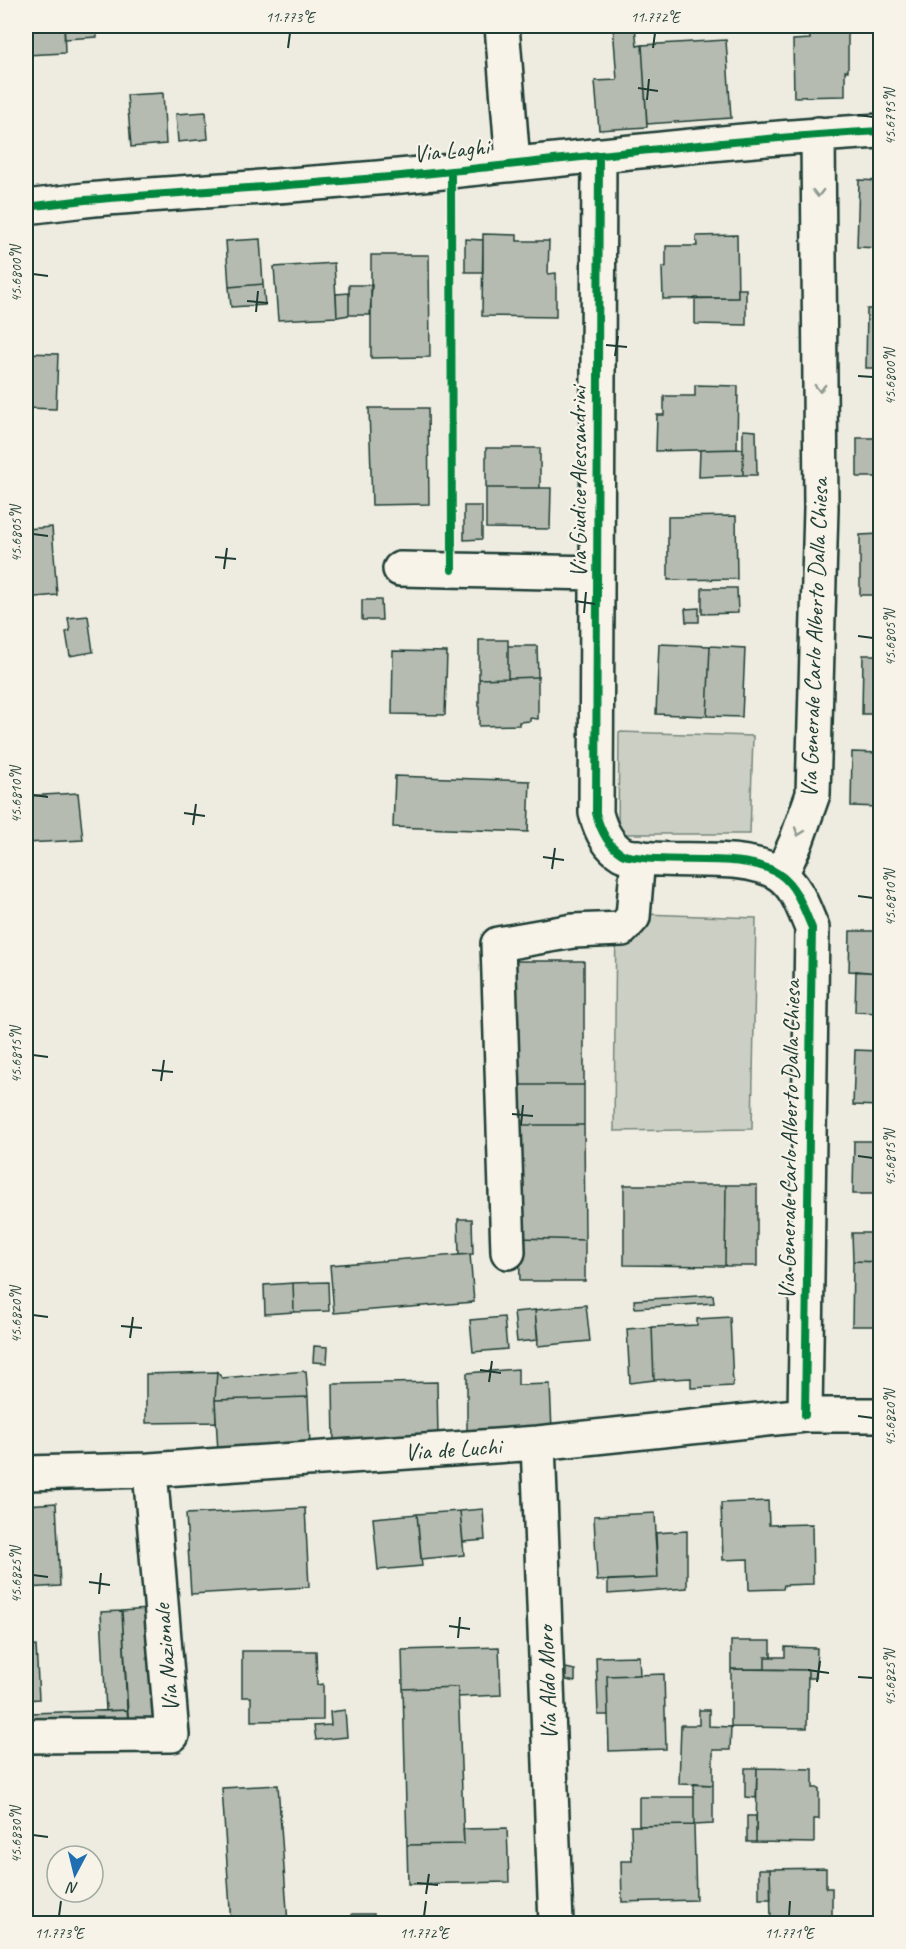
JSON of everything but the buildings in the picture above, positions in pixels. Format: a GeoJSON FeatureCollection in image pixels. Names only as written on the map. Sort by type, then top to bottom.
{"type":"FeatureCollection","features":[{"type":"Feature","properties":{"kind":"street"},"geometry":{"type":"LineString","coordinates":[[502,26],[513,163]]}},
{"type":"Feature","properties":{"kind":"street","name":"Via Laghi"},"geometry":{"type":"LineString","coordinates":[[26,207],[97,199],[451,171],[818,134],[880,131]]}},
{"type":"Feature","properties":{"kind":"street","name":"Via Generale Carlo Alberto Dalla Chiesa"},"geometry":{"type":"LineString","coordinates":[[805,1415],[812,928],[800,899],[781,875],[813,794],[820,508],[818,134]]}},
{"type":"Feature","properties":{"kind":"street","name":"Via Giudice Alessandrini"},"geometry":{"type":"LineString","coordinates":[[599,155],[596,813],[600,828],[609,842],[623,855],[662,860],[758,864],[781,875]]}},
{"type":"Feature","properties":{"kind":"street","name":"Via Giudice Alessandrini"},"geometry":{"type":"LineString","coordinates":[[400,569],[597,573]]}},
{"type":"Feature","properties":{"kind":"street"},"geometry":{"type":"LineString","coordinates":[[508,1252],[498,944],[573,931],[622,929],[633,917],[638,857]]}},
{"type":"Feature","properties":{"kind":"street","name":"Via de Luchi"},"geometry":{"type":"LineString","coordinates":[[26,1473],[150,1470],[538,1443],[805,1415],[880,1414]]}},
{"type":"Feature","properties":{"kind":"street","name":"Via Aldo Moro"},"geometry":{"type":"LineString","coordinates":[[538,1443],[555,1923]]}},
{"type":"Feature","properties":{"kind":"street","name":"Via Nazionale"},"geometry":{"type":"LineString","coordinates":[[26,1736],[172,1736],[150,1470]]}},
{"type":"Feature","properties":{"kind":"shaded area"},"geometry":{"type":"Polygon","coordinates":[[[619,732],[753,736],[750,834],[618,834],[619,732]]]}},
{"type":"Feature","properties":{"kind":"shaded area"},"geometry":{"type":"Polygon","coordinates":[[[616,913],[756,918],[752,1129],[614,1131],[616,913]]]}},
{"type":"Feature","properties":{"kind":"cycle path"},"geometry":{"type":"LineString","coordinates":[[26,207],[85,200],[406,176],[719,143],[880,131]]}},
{"type":"Feature","properties":{"kind":"cycle path"},"geometry":{"type":"LineString","coordinates":[[599,155],[596,813],[608,841],[624,855],[660,859],[733,861],[766,867],[779,874],[791,885],[812,928],[805,1415]]}},
{"type":"Feature","properties":{"kind":"cycle path"},"geometry":{"type":"LineString","coordinates":[[451,171],[452,570]]}}]}
